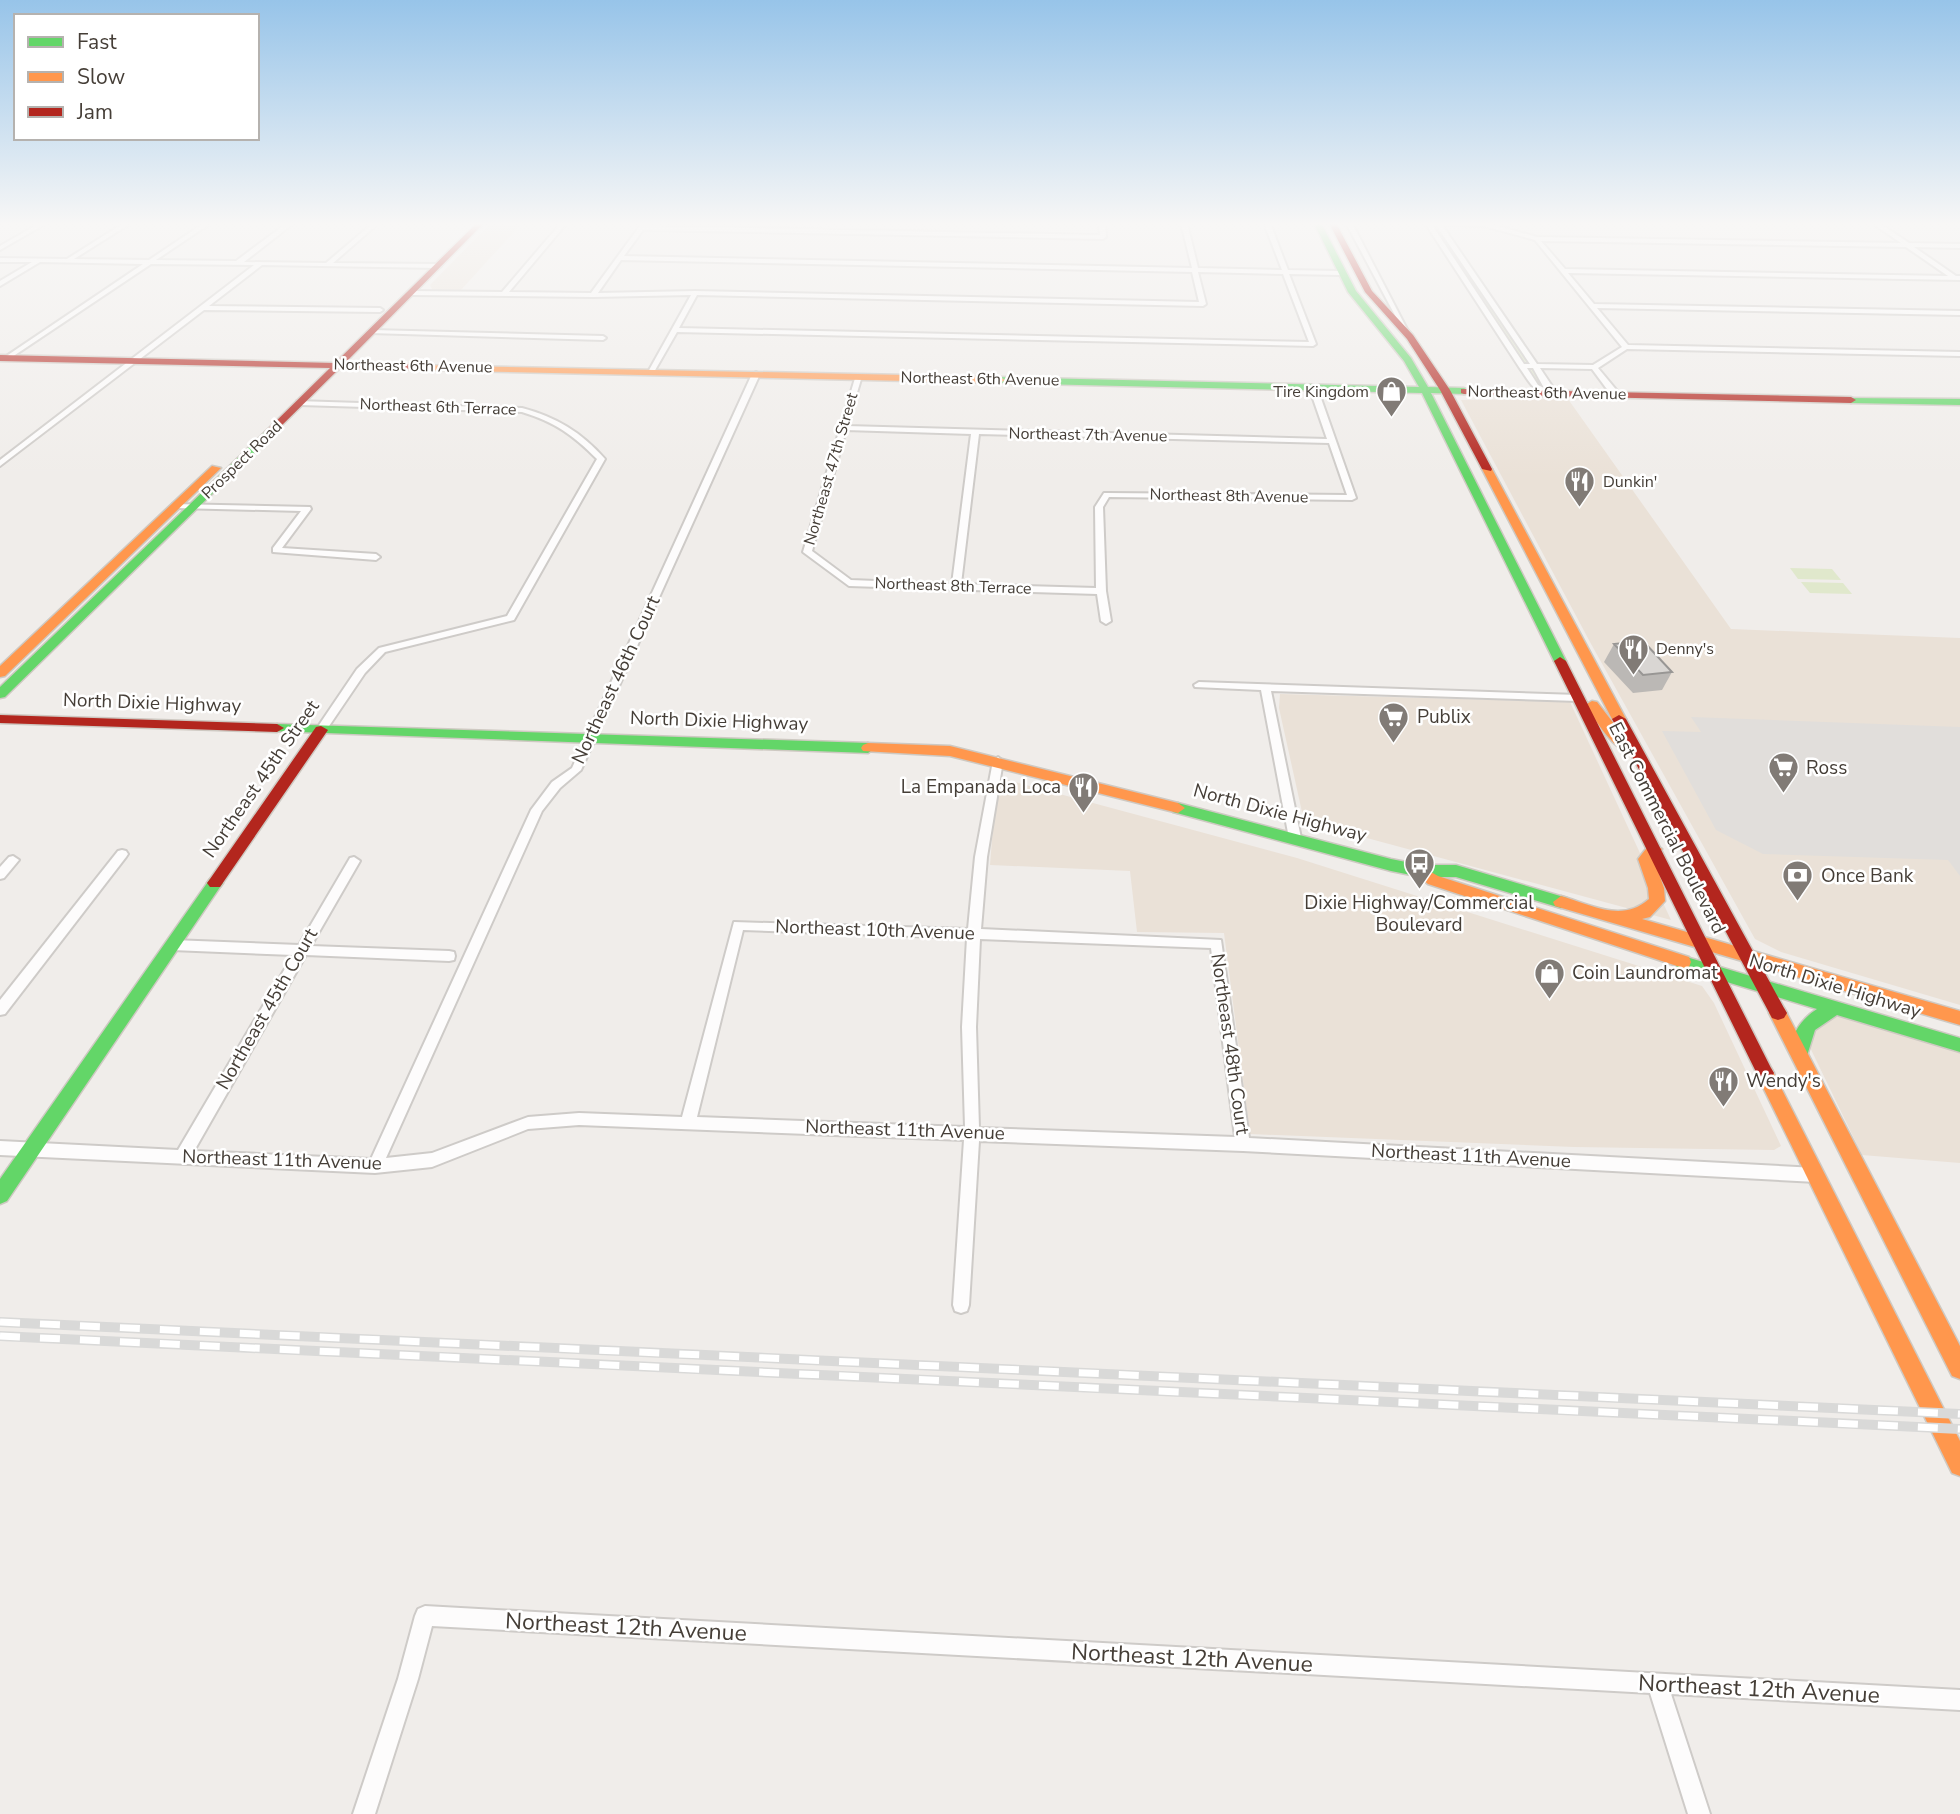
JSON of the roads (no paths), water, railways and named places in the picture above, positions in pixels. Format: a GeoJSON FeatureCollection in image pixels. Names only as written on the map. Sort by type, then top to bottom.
{"type":"FeatureCollection","features":[{"type":"Feature","properties":{"kind":"main road","name":"Prospect Road"},"geometry":{"type":"LineString","coordinates":[[0,694],[300,403],[383,308]]}},
{"type":"Feature","properties":{"kind":"main road","name":"Prospect Road"},"geometry":{"type":"LineString","coordinates":[[0,673],[176,506],[396,308]]}},
{"type":"Feature","properties":{"kind":"main road","name":"East Commercial Boulevard"},"geometry":{"type":"LineString","coordinates":[[1365,308],[1408,360],[1425,390],[1960,1465]]}},
{"type":"Feature","properties":{"kind":"main road","name":"East Commercial Boulevard"},"geometry":{"type":"LineString","coordinates":[[1383,308],[1410,338],[1445,390],[1749,959],[1960,1368]]}},
{"type":"Feature","properties":{"kind":"main road","name":"Northeast 6th Avenue"},"geometry":{"type":"LineString","coordinates":[[3,358],[1960,402]]}},
{"type":"Feature","properties":{"kind":"main road"},"geometry":{"type":"LineString","coordinates":[[1468,475],[1481,485],[1505,531],[1527,543]]}},
{"type":"Feature","properties":{"kind":"main road"},"geometry":{"type":"LineString","coordinates":[[1502,543],[1520,555],[1545,603],[1567,618]]}},
{"type":"Feature","properties":{"kind":"main road"},"geometry":{"type":"LineString","coordinates":[[1545,630],[1559,640],[1584,684],[1601,699],[1611,703]]}},
{"type":"Feature","properties":{"kind":"main road"},"geometry":{"type":"LineString","coordinates":[[1578,698],[1601,713],[1618,740],[1637,752]]}},
{"type":"Feature","properties":{"kind":"main road","name":"North Dixie Highway"},"geometry":{"type":"LineString","coordinates":[[0,719],[950,751],[998,761],[1421,872],[1456,871],[1749,959],[1960,1018]]}},
{"type":"Feature","properties":{"kind":"main road","name":"Northeast 45th Street"},"geometry":{"type":"LineString","coordinates":[[0,1195],[321,730]]}},
{"type":"Feature","properties":{"kind":"main road"},"geometry":{"type":"LineString","coordinates":[[1617,920],[1637,917],[1651,909],[1657,901],[1656,888],[1646,859],[1654,849]]}},
{"type":"Feature","properties":{"kind":"main road","name":"North Dixie Highway"},"geometry":{"type":"LineString","coordinates":[[1421,872],[1433,880],[1716,972],[1960,1045]]}},
{"type":"Feature","properties":{"kind":"main road"},"geometry":{"type":"LineString","coordinates":[[1800,1059],[1800,1032],[1808,1021],[1835,1008]]}},
{"type":"Feature","properties":{"kind":"street"},"geometry":{"type":"LineString","coordinates":[[3,358],[80,308]]}},
{"type":"Feature","properties":{"kind":"street"},"geometry":{"type":"LineString","coordinates":[[0,464],[203,308]]}},
{"type":"Feature","properties":{"kind":"street"},"geometry":{"type":"LineString","coordinates":[[242,308],[380,310]]}},
{"type":"Feature","properties":{"kind":"street"},"geometry":{"type":"LineString","coordinates":[[651,372],[687,308]]}},
{"type":"Feature","properties":{"kind":"street"},"geometry":{"type":"LineString","coordinates":[[676,330],[1313,344],[1299,308]]}},
{"type":"Feature","properties":{"kind":"street"},"geometry":{"type":"LineString","coordinates":[[1394,308],[1410,338]]}},
{"type":"Feature","properties":{"kind":"street"},"geometry":{"type":"LineString","coordinates":[[1482,308],[1535,386],[1546,393],[1548,386],[1495,308]]}},
{"type":"Feature","properties":{"kind":"street"},"geometry":{"type":"LineString","coordinates":[[1593,308],[1626,347]]}},
{"type":"Feature","properties":{"kind":"street"},"geometry":{"type":"LineString","coordinates":[[1679,308],[1960,313]]}},
{"type":"Feature","properties":{"kind":"street"},"geometry":{"type":"LineString","coordinates":[[372,332],[603,338]]}},
{"type":"Feature","properties":{"kind":"street"},"geometry":{"type":"LineString","coordinates":[[1521,366],[1594,367],[1626,347],[1960,354]]}},
{"type":"Feature","properties":{"kind":"street"},"geometry":{"type":"LineString","coordinates":[[1594,367],[1615,394]]}},
{"type":"Feature","properties":{"kind":"street","name":"Northeast 46th Court"},"geometry":{"type":"LineString","coordinates":[[375,1166],[537,810],[556,785],[576,770],[756,374]]}},
{"type":"Feature","properties":{"kind":"street","name":"Northeast 47th Street"},"geometry":{"type":"LineString","coordinates":[[813,559],[807,552],[858,376]]}},
{"type":"Feature","properties":{"kind":"street"},"geometry":{"type":"LineString","coordinates":[[1313,387],[1330,440]]}},
{"type":"Feature","properties":{"kind":"street","name":"Northeast 6th Terrace"},"geometry":{"type":"LineString","coordinates":[[300,403],[522,410],[552,418],[574,431],[601,459]]}},
{"type":"Feature","properties":{"kind":"street","name":"Northeast 7th Avenue"},"geometry":{"type":"LineString","coordinates":[[845,428],[1330,440]]}},
{"type":"Feature","properties":{"kind":"street"},"geometry":{"type":"LineString","coordinates":[[956,586],[975,432]]}},
{"type":"Feature","properties":{"kind":"street","name":"Northeast 8th Avenue"},"geometry":{"type":"LineString","coordinates":[[1101,591],[1099,507],[1107,495],[1352,498],[1330,440]]}},
{"type":"Feature","properties":{"kind":"street","name":"Northeast 45th Street"},"geometry":{"type":"LineString","coordinates":[[321,730],[361,671],[382,650],[511,618],[601,459]]}},
{"type":"Feature","properties":{"kind":"street"},"geometry":{"type":"LineString","coordinates":[[176,506],[307,509]]}},
{"type":"Feature","properties":{"kind":"street"},"geometry":{"type":"LineString","coordinates":[[307,509],[276,550],[376,557]]}},
{"type":"Feature","properties":{"kind":"street","name":"Northeast 8th Terrace"},"geometry":{"type":"LineString","coordinates":[[813,559],[849,583],[1101,591]]}},
{"type":"Feature","properties":{"kind":"street"},"geometry":{"type":"LineString","coordinates":[[1101,591],[1106,621]]}},
{"type":"Feature","properties":{"kind":"street"},"geometry":{"type":"LineString","coordinates":[[1199,685],[1578,698]]}},
{"type":"Feature","properties":{"kind":"street"},"geometry":{"type":"LineString","coordinates":[[1265,687],[1295,838]]}},
{"type":"Feature","properties":{"kind":"street"},"geometry":{"type":"LineString","coordinates":[[961,1305],[972,1132],[969,1027],[974,934],[981,857],[998,761]]}},
{"type":"Feature","properties":{"kind":"street"},"geometry":{"type":"LineString","coordinates":[[0,1010],[122,854]]}},
{"type":"Feature","properties":{"kind":"street"},"geometry":{"type":"LineString","coordinates":[[0,875],[6,860]]}},
{"type":"Feature","properties":{"kind":"street","name":"Northeast 45th Court"},"geometry":{"type":"LineString","coordinates":[[182,1157],[354,861]]}},
{"type":"Feature","properties":{"kind":"street","name":"Northeast 10th Avenue"},"geometry":{"type":"LineString","coordinates":[[688,1123],[738,925],[1217,943]]}},
{"type":"Feature","properties":{"kind":"street","name":"Northeast 48th Court"},"geometry":{"type":"LineString","coordinates":[[1217,943],[1243,1144]]}},
{"type":"Feature","properties":{"kind":"street"},"geometry":{"type":"LineString","coordinates":[[172,945],[302,948],[449,956]]}},
{"type":"Feature","properties":{"kind":"street","name":"Northeast 11th Avenue"},"geometry":{"type":"LineString","coordinates":[[0,1148],[375,1166],[432,1160],[528,1123],[579,1119],[1243,1144],[1816,1175]]}},
{"type":"Feature","properties":{"kind":"street","name":"Northeast 12th Avenue"},"geometry":{"type":"LineString","coordinates":[[364,1814],[408,1679],[425,1616],[1960,1700]]}},
{"type":"Feature","properties":{"kind":"street"},"geometry":{"type":"LineString","coordinates":[[1657,1684],[1699,1814]]}},
{"type":"Feature","properties":{"kind":"railway"},"geometry":{"type":"LineString","coordinates":[[0,1322],[1960,1414]]}},
{"type":"Feature","properties":{"kind":"railway"},"geometry":{"type":"LineString","coordinates":[[0,1336],[1960,1429]]}},
{"type":"Feature","properties":{"kind":"place","name":"Tire Kingdom"},"geometry":{"type":"Point","coordinates":[1392,419]}},
{"type":"Feature","properties":{"kind":"place","name":"Dunkin'"},"geometry":{"type":"Point","coordinates":[1580,509]}},
{"type":"Feature","properties":{"kind":"place","name":"Denny's"},"geometry":{"type":"Point","coordinates":[1633,676]}},
{"type":"Feature","properties":{"kind":"place","name":"Publix"},"geometry":{"type":"Point","coordinates":[1394,744]}},
{"type":"Feature","properties":{"kind":"place","name":"Ross"},"geometry":{"type":"Point","coordinates":[1783,795]}},
{"type":"Feature","properties":{"kind":"place","name":"La Empanada Loca"},"geometry":{"type":"Point","coordinates":[1084,814]}},
{"type":"Feature","properties":{"kind":"place","name":"Dixie Highway/Commercial Boulevard"},"geometry":{"type":"Point","coordinates":[1419,891]}},
{"type":"Feature","properties":{"kind":"place","name":"Once Bank"},"geometry":{"type":"Point","coordinates":[1798,903]}},
{"type":"Feature","properties":{"kind":"place","name":"Coin Laundromat"},"geometry":{"type":"Point","coordinates":[1549,1000]}},
{"type":"Feature","properties":{"kind":"place","name":"Wendy's"},"geometry":{"type":"Point","coordinates":[1723,1108]}}]}
